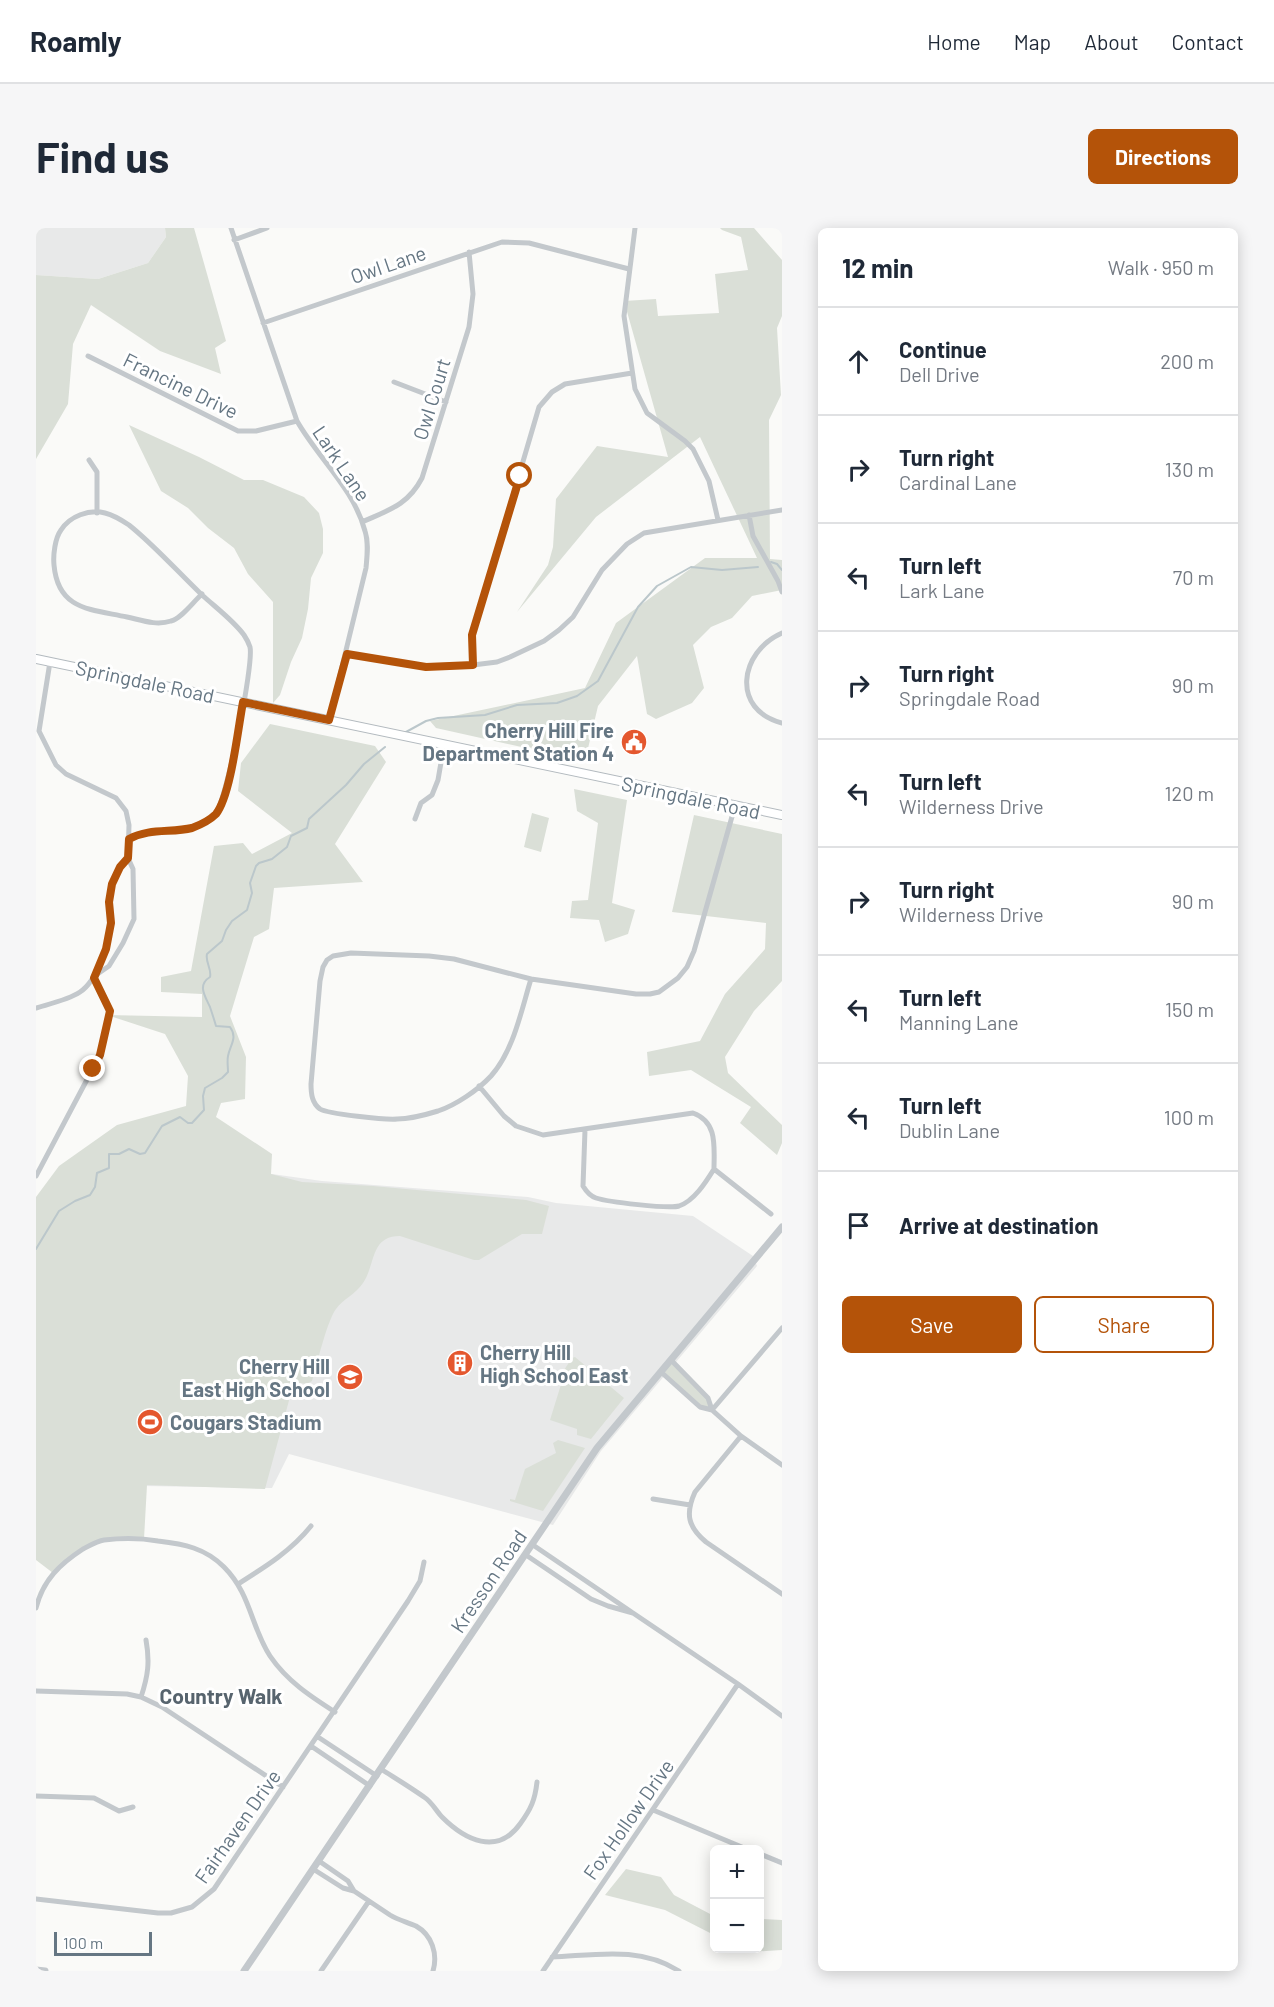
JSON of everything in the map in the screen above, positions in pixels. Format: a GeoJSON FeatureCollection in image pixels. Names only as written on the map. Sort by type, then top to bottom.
{"type":"FeatureCollection","features":[{"type":"Feature","properties":{"kind":"main road","name":"Springdale Road"},"geometry":{"type":"LineString","coordinates":[[36,659],[782,815]]}},
{"type":"Feature","properties":{"kind":"street","name":"Lark Lane"},"geometry":{"type":"LineString","coordinates":[[231,228],[297,421],[355,506],[362,522],[368,548],[366,568],[347,654],[329,720]]}},
{"type":"Feature","properties":{"kind":"street"},"geometry":{"type":"LineString","coordinates":[[234,240],[267,228]]}},
{"type":"Feature","properties":{"kind":"street"},"geometry":{"type":"LineString","coordinates":[[635,228],[624,316],[634,389],[647,413],[685,441],[701,462],[709,481],[718,520]]}},
{"type":"Feature","properties":{"kind":"street","name":"Owl Lane"},"geometry":{"type":"LineString","coordinates":[[263,323],[491,245],[516,242],[629,269]]}},
{"type":"Feature","properties":{"kind":"street","name":"Owl Court"},"geometry":{"type":"LineString","coordinates":[[362,522],[399,506],[409,498],[422,478],[469,327],[473,294],[469,252]]}},
{"type":"Feature","properties":{"kind":"street","name":"Francine Drive"},"geometry":{"type":"LineString","coordinates":[[88,356],[238,431],[256,431],[297,421]]}},
{"type":"Feature","properties":{"kind":"street"},"geometry":{"type":"LineString","coordinates":[[473,665],[472,635],[539,407],[552,392],[565,384],[632,373]]}},
{"type":"Feature","properties":{"kind":"street"},"geometry":{"type":"LineString","coordinates":[[394,382],[446,402]]}},
{"type":"Feature","properties":{"kind":"street"},"geometry":{"type":"LineString","coordinates":[[89,460],[97,472],[97,513]]}},
{"type":"Feature","properties":{"kind":"street"},"geometry":{"type":"LineString","coordinates":[[347,654],[426,667],[496,662],[544,641],[559,630],[573,617],[602,570],[627,544],[644,533],[782,510]]}},
{"type":"Feature","properties":{"kind":"street"},"geometry":{"type":"LineString","coordinates":[[129,839],[148,832],[192,828],[214,815],[220,807],[243,702],[250,648],[244,635],[202,594],[128,525],[104,513],[84,513],[73,518],[60,530],[54,561],[56,578],[61,592],[73,603],[89,609],[157,623],[174,621],[202,594]]}},
{"type":"Feature","properties":{"kind":"street"},"geometry":{"type":"LineString","coordinates":[[749,515],[753,536],[782,592]]}},
{"type":"Feature","properties":{"kind":"street"},"geometry":{"type":"LineString","coordinates":[[782,633],[767,642],[750,661],[748,689],[753,705],[760,712],[782,723]]}},
{"type":"Feature","properties":{"kind":"street"},"geometry":{"type":"LineString","coordinates":[[36,1008],[80,992],[95,976],[109,966],[134,919],[133,869],[128,858],[129,825],[123,805],[116,798],[61,770],[37,731],[50,662]]}},
{"type":"Feature","properties":{"kind":"street"},"geometry":{"type":"LineString","coordinates":[[415,819],[421,803],[432,795],[438,780],[444,745]]}},
{"type":"Feature","properties":{"kind":"street"},"geometry":{"type":"LineString","coordinates":[[531,979],[514,1035],[502,1061],[479,1086],[440,1110],[397,1119],[325,1111],[319,1108],[312,1097],[311,1084],[323,967],[333,956],[351,953],[429,956],[454,959],[531,979],[643,994],[659,992],[678,978],[687,967],[694,951],[735,806]]}},
{"type":"Feature","properties":{"kind":"street"},"geometry":{"type":"LineString","coordinates":[[36,1176],[100,1055],[110,1011],[95,976],[106,949],[111,923],[109,902],[112,884],[120,867],[128,858]]}},
{"type":"Feature","properties":{"kind":"street"},"geometry":{"type":"LineString","coordinates":[[479,1086],[504,1116],[516,1126],[543,1135],[693,1113],[707,1121],[712,1130],[714,1169],[693,1197],[678,1206],[665,1207],[597,1198],[586,1191],[583,1186],[585,1130]]}},
{"type":"Feature","properties":{"kind":"street"},"geometry":{"type":"LineString","coordinates":[[714,1169],[771,1214]]}},
{"type":"Feature","properties":{"kind":"street","name":"Kresson Road"},"geometry":{"type":"LineString","coordinates":[[244,1971],[597,1448],[782,1227]]}},
{"type":"Feature","properties":{"kind":"street"},"geometry":{"type":"LineString","coordinates":[[712,1410],[782,1328]]}},
{"type":"Feature","properties":{"kind":"street"},"geometry":{"type":"LineString","coordinates":[[671,1360],[708,1398],[712,1410],[741,1437],[782,1466]]}},
{"type":"Feature","properties":{"kind":"street"},"geometry":{"type":"LineString","coordinates":[[661,1372],[700,1407],[712,1410]]}},
{"type":"Feature","properties":{"kind":"street"},"geometry":{"type":"LineString","coordinates":[[741,1437],[695,1492],[690,1505],[691,1526],[695,1533],[782,1594]]}},
{"type":"Feature","properties":{"kind":"street"},"geometry":{"type":"LineString","coordinates":[[653,1499],[690,1505]]}},
{"type":"Feature","properties":{"kind":"street"},"geometry":{"type":"LineString","coordinates":[[238,1584],[278,1558],[300,1540],[311,1526]]}},
{"type":"Feature","properties":{"kind":"street"},"geometry":{"type":"LineString","coordinates":[[36,1608],[44,1586],[59,1566],[90,1545],[102,1540],[144,1539],[193,1546],[213,1557],[238,1584],[270,1655],[292,1683],[335,1712]]}},
{"type":"Feature","properties":{"kind":"street"},"geometry":{"type":"LineString","coordinates":[[533,1545],[782,1716]]}},
{"type":"Feature","properties":{"kind":"street"},"geometry":{"type":"LineString","coordinates":[[526,1556],[591,1599],[633,1613]]}},
{"type":"Feature","properties":{"kind":"street"},"geometry":{"type":"LineString","coordinates":[[370,1786],[311,1746],[408,1601],[420,1581],[423,1562]]}},
{"type":"Feature","properties":{"kind":"street"},"geometry":{"type":"LineString","coordinates":[[141,1697],[146,1683],[149,1660],[146,1640]]}},
{"type":"Feature","properties":{"kind":"street","name":"Fox Hollow Drive"},"geometry":{"type":"LineString","coordinates":[[543,1971],[738,1684]]}},
{"type":"Feature","properties":{"kind":"street"},"geometry":{"type":"LineString","coordinates":[[36,1691],[115,1693],[141,1697],[162,1707],[283,1787]]}},
{"type":"Feature","properties":{"kind":"street"},"geometry":{"type":"LineString","coordinates":[[318,1737],[424,1797],[441,1816],[477,1841],[502,1840],[514,1832],[535,1800],[537,1782]]}},
{"type":"Feature","properties":{"kind":"street","name":"Fairhaven Drive"},"geometry":{"type":"LineString","coordinates":[[36,1899],[158,1913],[171,1913],[192,1907],[214,1889],[311,1746]]}},
{"type":"Feature","properties":{"kind":"street"},"geometry":{"type":"LineString","coordinates":[[36,1796],[94,1798],[119,1811],[133,1807]]}},
{"type":"Feature","properties":{"kind":"street"},"geometry":{"type":"LineString","coordinates":[[652,1810],[737,1845]]}},
{"type":"Feature","properties":{"kind":"street"},"geometry":{"type":"LineString","coordinates":[[764,1856],[782,1863]]}},
{"type":"Feature","properties":{"kind":"street"},"geometry":{"type":"LineString","coordinates":[[319,1861],[348,1881],[354,1891]]}},
{"type":"Feature","properties":{"kind":"street"},"geometry":{"type":"LineString","coordinates":[[314,1869],[396,1918],[416,1926],[428,1936],[435,1953],[433,1971]]}},
{"type":"Feature","properties":{"kind":"street"},"geometry":{"type":"LineString","coordinates":[[321,1971],[369,1901]]}},
{"type":"Feature","properties":{"kind":"street"},"geometry":{"type":"LineString","coordinates":[[552,1957],[633,1953],[661,1960],[679,1971]]}},
{"type":"Feature","properties":{"kind":"street"},"geometry":{"type":"LineString","coordinates":[[36,1970],[45,1971]]}},
{"type":"Feature","properties":{"kind":"shaded area"},"geometry":{"type":"Polygon","coordinates":[[[36,228],[165,228],[166,237],[148,263],[98,279],[36,275],[36,228]]]}},
{"type":"Feature","properties":{"kind":"shaded area"},"geometry":{"type":"Polygon","coordinates":[[[165,228],[194,228],[226,341],[215,348],[221,374],[160,351],[91,305],[73,344],[68,404],[36,459],[36,275],[98,279],[148,263],[166,237],[165,228]]]}},
{"type":"Feature","properties":{"kind":"shaded area"},"geometry":{"type":"Polygon","coordinates":[[[720,228],[754,228],[782,260],[782,316],[777,328],[781,395],[769,420],[770,559],[782,560],[782,590],[752,596],[732,618],[711,627],[693,645],[704,688],[692,703],[656,719],[647,714],[637,656],[598,706],[585,761],[436,728],[430,721],[585,688],[616,623],[705,558],[757,558],[700,437],[596,517],[517,612],[548,565],[553,547],[556,499],[597,446],[668,457],[624,301],[656,299],[658,316],[719,313],[715,274],[748,270],[741,237],[720,228]]]}},
{"type":"Feature","properties":{"kind":"shaded area"},"geometry":{"type":"Polygon","coordinates":[[[129,425],[244,480],[263,480],[304,497],[319,513],[323,529],[323,553],[311,578],[302,638],[280,695],[273,703],[273,602],[248,574],[234,548],[208,528],[188,508],[161,491],[129,425]]]}},
{"type":"Feature","properties":{"kind":"shaded area"},"geometry":{"type":"Polygon","coordinates":[[[270,724],[375,746],[386,762],[335,844],[363,882],[274,888],[269,929],[254,937],[230,1016],[246,1057],[245,1099],[221,1103],[216,1117],[272,1154],[271,1174],[302,1182],[526,1200],[549,1206],[542,1234],[522,1234],[479,1260],[400,1236],[390,1237],[383,1241],[375,1252],[363,1283],[339,1305],[333,1315],[312,1381],[307,1384],[294,1382],[265,1489],[147,1485],[144,1539],[102,1540],[90,1545],[53,1573],[36,1560],[36,1197],[59,1166],[117,1125],[186,1106],[188,1076],[165,1034],[107,1015],[202,1017],[202,994],[161,992],[161,977],[191,971],[214,846],[243,843],[252,854],[292,833],[238,791],[241,763],[270,724]]]}},
{"type":"Feature","properties":{"kind":"shaded area"},"geometry":{"type":"Polygon","coordinates":[[[574,789],[627,800],[612,903],[635,910],[628,934],[605,942],[599,920],[570,918],[572,901],[588,900],[598,823],[577,811],[574,789]]]}},
{"type":"Feature","properties":{"kind":"shaded area"},"geometry":{"type":"Polygon","coordinates":[[[532,813],[549,818],[541,852],[524,847],[532,813]]]}},
{"type":"Feature","properties":{"kind":"shaded area"},"geometry":{"type":"Polygon","coordinates":[[[694,815],[782,834],[782,981],[754,1011],[725,1057],[728,1073],[782,1125],[782,1143],[777,1155],[740,1123],[751,1107],[691,1070],[649,1076],[647,1052],[700,1041],[725,994],[765,949],[766,923],[672,912],[694,815]]]}},
{"type":"Feature","properties":{"kind":"shaded area","name":"Cherry Hill East High School"},"geometry":{"type":"Polygon","coordinates":[[[235,1169],[322,1181],[528,1197],[556,1203],[693,1216],[753,1256],[757,1266],[601,1451],[553,1525],[289,1454],[272,1488],[143,1486],[235,1169]]]}},
{"type":"Feature","properties":{"kind":"shaded area"},"geometry":{"type":"Polygon","coordinates":[[[575,1357],[624,1398],[591,1439],[577,1435],[577,1429],[550,1420],[563,1378],[560,1376],[575,1357]]]}},
{"type":"Feature","properties":{"kind":"shaded area"},"geometry":{"type":"Polygon","coordinates":[[[671,1360],[708,1398],[712,1410],[700,1407],[661,1372],[671,1360]]]}},
{"type":"Feature","properties":{"kind":"shaded area"},"geometry":{"type":"Polygon","coordinates":[[[558,1440],[585,1448],[543,1511],[510,1501],[510,1499],[515,1500],[525,1469],[556,1453],[553,1443],[558,1440]]]}},
{"type":"Feature","properties":{"kind":"shaded area"},"geometry":{"type":"Polygon","coordinates":[[[626,1869],[661,1877],[674,1895],[710,1914],[710,1933],[665,1910],[605,1895],[626,1869]]]}},
{"type":"Feature","properties":{"kind":"shaded area"},"geometry":{"type":"Polygon","coordinates":[[[764,1919],[782,1920],[782,1950],[764,1951],[764,1919]]]}},
{"type":"Feature","properties":{"kind":"waterway"},"geometry":{"type":"LineString","coordinates":[[771,562],[777,564],[782,570]]}},
{"type":"Feature","properties":{"kind":"waterway"},"geometry":{"type":"LineString","coordinates":[[406,732],[426,721],[438,718],[485,715],[517,705],[557,703],[577,696],[598,681],[638,607],[657,586],[691,567],[722,570],[758,567]]}},
{"type":"Feature","properties":{"kind":"waterway"},"geometry":{"type":"LineString","coordinates":[[36,1249],[59,1211],[90,1195],[95,1187],[97,1173],[109,1168],[109,1154],[119,1154],[129,1149],[140,1154],[145,1153],[162,1126],[180,1117],[192,1123],[204,1110],[205,1088],[228,1072],[228,1056],[233,1038],[230,1027],[216,1026],[204,995],[203,987],[210,977],[207,954],[222,941],[232,921],[247,910],[252,893],[250,883],[256,866],[272,859],[287,847],[291,836],[307,828],[309,819],[346,785],[364,764],[385,747]]}},
{"type":"Feature","properties":{"kind":"place","name":"Cherry Hill Fire Department Station 4"},"geometry":{"type":"Point","coordinates":[634,742]}},
{"type":"Feature","properties":{"kind":"place","name":"Cherry Hill High School East"},"geometry":{"type":"Point","coordinates":[460,1363]}},
{"type":"Feature","properties":{"kind":"place","name":"Cherry Hill East High School"},"geometry":{"type":"Point","coordinates":[350,1377]}},
{"type":"Feature","properties":{"kind":"place","name":"Cougars Stadium"},"geometry":{"type":"Point","coordinates":[150,1422]}},
{"type":"Feature","properties":{"kind":"district","name":"Country Walk"},"geometry":{"type":"Point","coordinates":[221,1695]}},
{"type":"Feature","properties":{"kind":"route"},"geometry":{"type":"LineString","coordinates":[[93,1069],[100,1055],[110,1011],[94,978],[106,949],[111,923],[109,902],[112,884],[120,867],[128,858],[129,839],[148,832],[192,828],[214,815],[220,807],[229,776],[243,702],[329,720],[347,654],[426,667],[473,665],[472,635],[520,476]]}}]}
